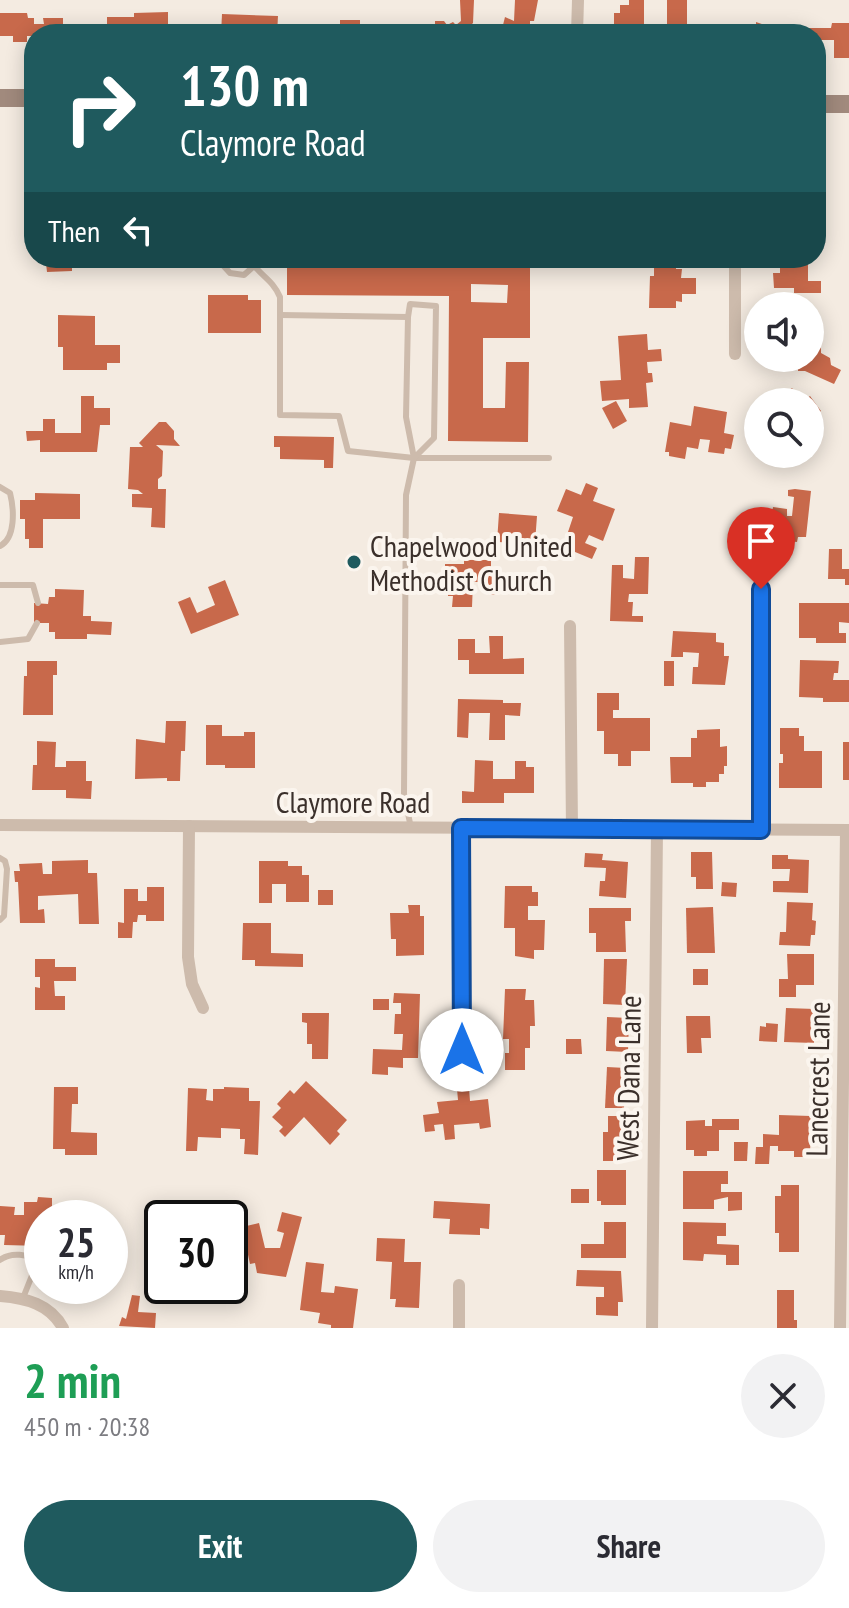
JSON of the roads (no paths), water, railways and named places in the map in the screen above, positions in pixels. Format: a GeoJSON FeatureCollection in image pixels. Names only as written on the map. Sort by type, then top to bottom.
{"type":"FeatureCollection","features":[{"type":"Feature","properties":{"kind":"street"},"geometry":{"type":"LineString","coordinates":[[577,24],[578,0]]}},
{"type":"Feature","properties":{"kind":"street"},"geometry":{"type":"LineString","coordinates":[[0,98],[24,98]]}},
{"type":"Feature","properties":{"kind":"street"},"geometry":{"type":"LineString","coordinates":[[826,104],[849,104]]}},
{"type":"Feature","properties":{"kind":"street"},"geometry":{"type":"LineString","coordinates":[[735,268],[735,354]]}},
{"type":"Feature","properties":{"kind":"street"},"geometry":{"type":"LineString","coordinates":[[761,589],[761,830]]}},
{"type":"Feature","properties":{"kind":"street"},"geometry":{"type":"LineString","coordinates":[[570,626],[572,829]]}},
{"type":"Feature","properties":{"kind":"street","name":"Claymore Road"},"geometry":{"type":"LineString","coordinates":[[0,825],[848,830]]}},
{"type":"Feature","properties":{"kind":"street"},"geometry":{"type":"LineString","coordinates":[[189,826],[188,957],[192,984],[203,1008]]}},
{"type":"Feature","properties":{"kind":"street"},"geometry":{"type":"LineString","coordinates":[[461,828],[462,1050]]}},
{"type":"Feature","properties":{"kind":"street","name":"West Dana Lane"},"geometry":{"type":"LineString","coordinates":[[652,1328],[657,829]]}},
{"type":"Feature","properties":{"kind":"street","name":"Lanecrest Lane"},"geometry":{"type":"LineString","coordinates":[[840,1328],[848,830]]}},
{"type":"Feature","properties":{"kind":"street"},"geometry":{"type":"LineString","coordinates":[[459,1285],[459,1328]]}},
{"type":"Feature","properties":{"kind":"street"},"geometry":{"type":"LineString","coordinates":[[0,1296],[23,1298],[47,1309],[58,1318],[63,1328]]}},
{"type":"Feature","properties":{"kind":"lane"},"geometry":{"type":"LineString","coordinates":[[225,268],[230,273],[244,275],[252,268]]}},
{"type":"Feature","properties":{"kind":"lane"},"geometry":{"type":"LineString","coordinates":[[256,268],[275,284],[280,297],[280,415],[339,416],[348,451],[414,458],[549,458]]}},
{"type":"Feature","properties":{"kind":"lane"},"geometry":{"type":"LineString","coordinates":[[411,828],[404,794],[405,511],[414,458],[406,417],[410,304],[436,306],[434,438],[414,458]]}},
{"type":"Feature","properties":{"kind":"lane"},"geometry":{"type":"LineString","coordinates":[[281,315],[408,317]]}},
{"type":"Feature","properties":{"kind":"lane"},"geometry":{"type":"LineString","coordinates":[[0,487],[10,493],[12,505],[10,535],[7,543],[0,546]]}},
{"type":"Feature","properties":{"kind":"lane"},"geometry":{"type":"LineString","coordinates":[[0,585],[33,585],[38,603]]}},
{"type":"Feature","properties":{"kind":"lane"},"geometry":{"type":"LineString","coordinates":[[0,642],[28,639],[37,623]]}},
{"type":"Feature","properties":{"kind":"lane"},"geometry":{"type":"LineString","coordinates":[[0,858],[5,861],[7,869],[4,916],[0,920]]}},
{"type":"Feature","properties":{"kind":"lane"},"geometry":{"type":"LineString","coordinates":[[0,1260],[11,1255],[34,1258],[37,1263],[23,1298]]}},
{"type":"Feature","properties":{"kind":"place","name":"Chapelwood United Methodist Church"},"geometry":{"type":"Point","coordinates":[354,562]}}]}
